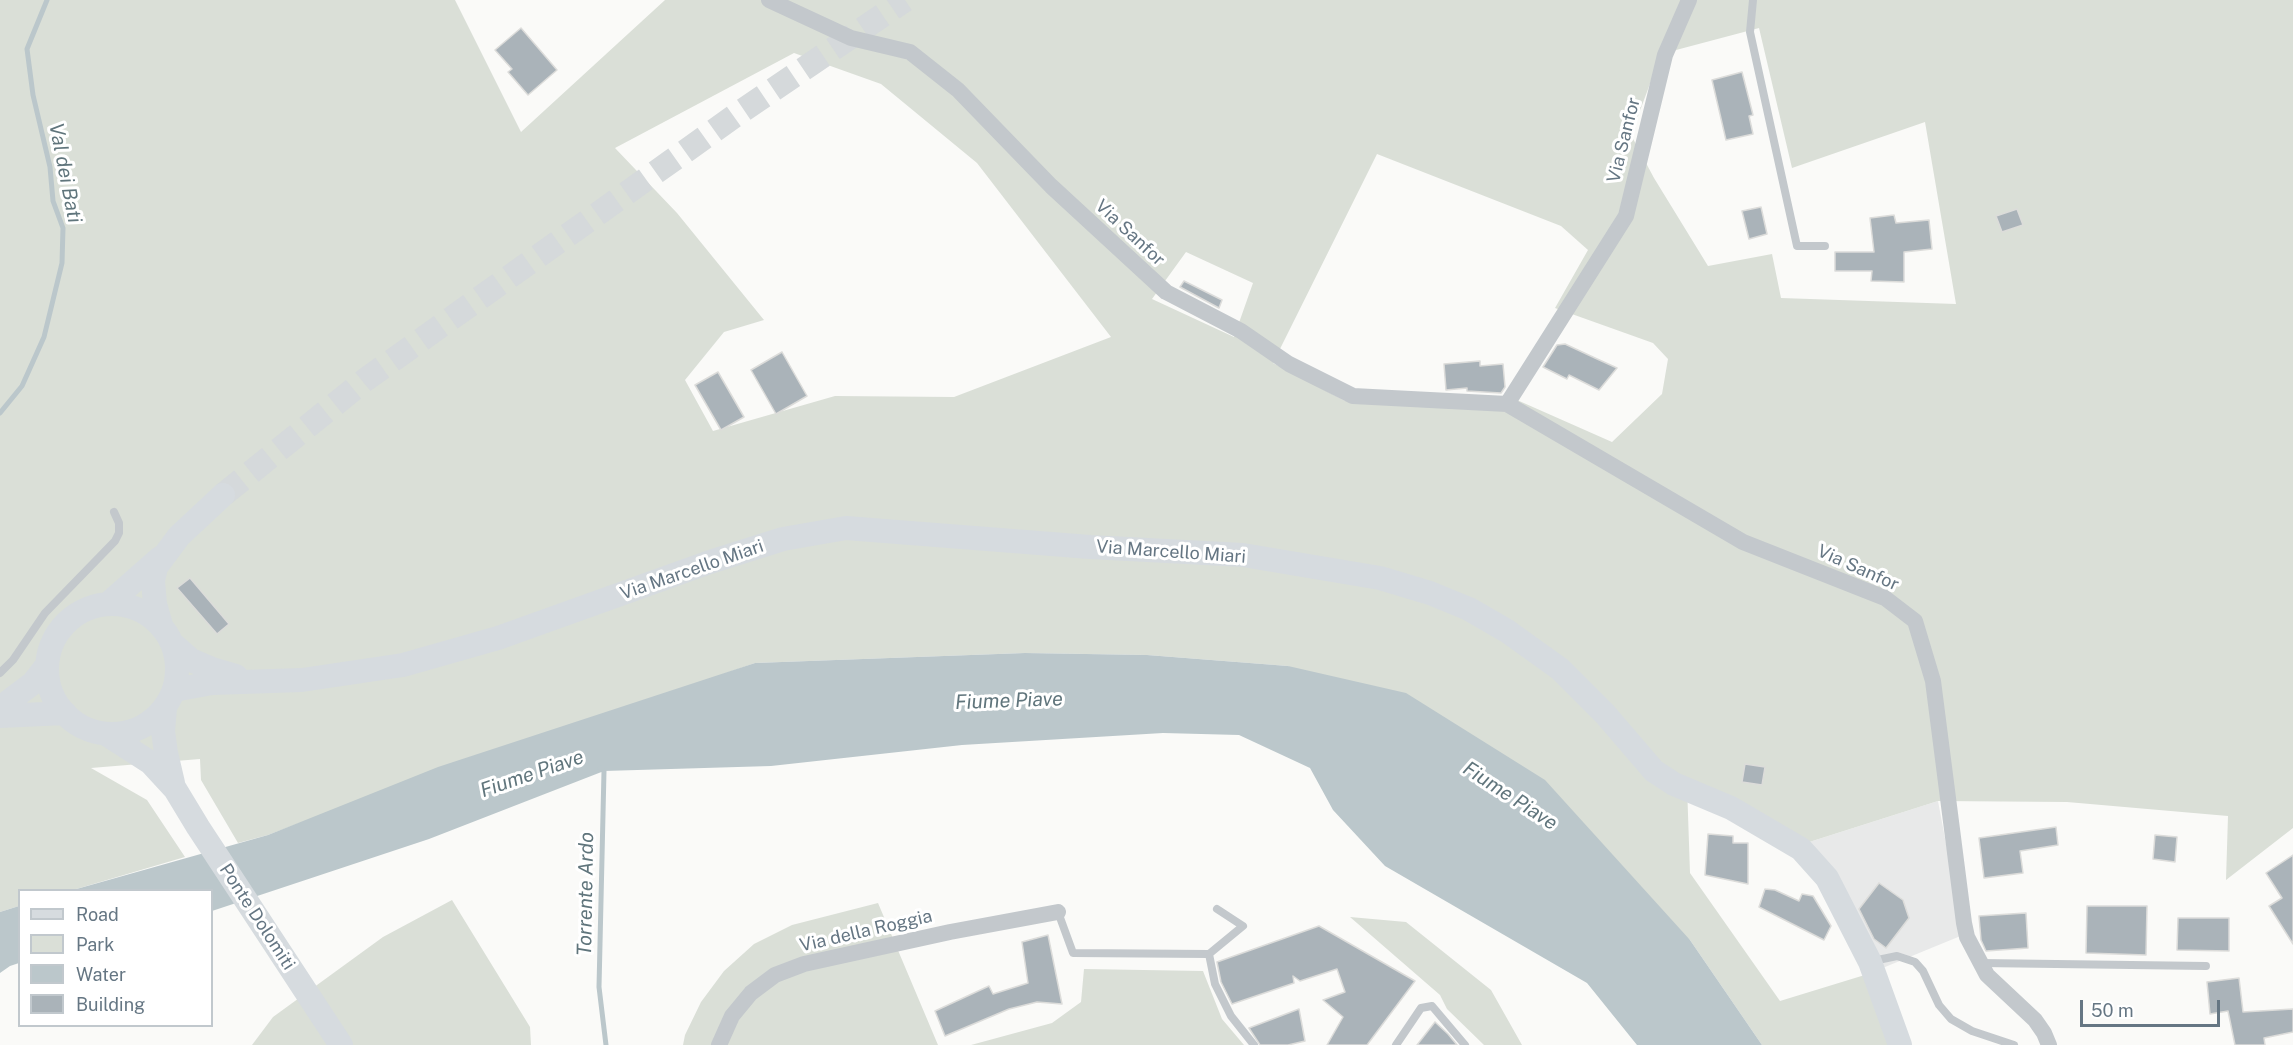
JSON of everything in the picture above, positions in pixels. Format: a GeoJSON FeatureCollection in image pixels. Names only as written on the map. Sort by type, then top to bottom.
{"type":"FeatureCollection","features":[{"type":"Feature","properties":{"kind":"street","name":"Via Sanfor"},"geometry":{"type":"LineString","coordinates":[[769,0],[851,38],[910,52],[958,90],[1051,186],[1166,292],[1241,331],[1289,364],[1353,396],[1507,404],[1743,542],[1885,598],[1915,621],[1933,681],[1967,937],[1987,975],[2035,1020],[2049,1045]]}},
{"type":"Feature","properties":{"kind":"street","name":"Via Sanfor"},"geometry":{"type":"LineString","coordinates":[[1507,404],[1626,216],[1665,55],[1689,0]]}},
{"type":"Feature","properties":{"kind":"street"},"geometry":{"type":"LineString","coordinates":[[170,699],[178,667],[155,604],[153,581],[156,567],[191,524],[223,495]]}},
{"type":"Feature","properties":{"kind":"street","name":"Via Marcello Miari"},"geometry":{"type":"LineString","coordinates":[[106,734],[128,732],[149,723],[170,699],[212,683],[302,680],[403,665],[498,638],[710,562],[783,539],[846,528],[1090,547],[1243,555],[1380,578],[1430,593],[1469,609],[1507,631],[1560,669],[1605,714],[1654,771],[1674,784],[1731,808],[1802,849],[1827,878],[1870,963],[1900,1045]]}},
{"type":"Feature","properties":{"kind":"street"},"geometry":{"type":"LineString","coordinates":[[106,734],[83,727],[65,713],[51,691],[47,665],[52,642],[66,622],[86,609],[109,603],[168,550]]}},
{"type":"Feature","properties":{"kind":"street","name":"Via Marcello Miari"},"geometry":{"type":"LineString","coordinates":[[109,603],[132,606],[148,614],[191,660],[212,669],[253,680]]}},
{"type":"Feature","properties":{"kind":"street"},"geometry":{"type":"LineString","coordinates":[[0,708],[33,683],[47,665]]}},
{"type":"Feature","properties":{"kind":"street","name":"Ponte Dolomiti"},"geometry":{"type":"LineString","coordinates":[[170,699],[163,731],[165,753],[175,789]]}},
{"type":"Feature","properties":{"kind":"street"},"geometry":{"type":"LineString","coordinates":[[0,716],[65,713]]}},
{"type":"Feature","properties":{"kind":"street","name":"Ponte Dolomiti"},"geometry":{"type":"LineString","coordinates":[[106,734],[151,763],[175,789],[341,1045]]}},
{"type":"Feature","properties":{"kind":"street","name":"Via della Roggia"},"geometry":{"type":"LineString","coordinates":[[719,1045],[732,1016],[751,993],[775,975],[804,964],[1058,912]]}},
{"type":"Feature","properties":{"kind":"lane"},"geometry":{"type":"LineString","coordinates":[[1753,0],[1750,32],[1797,246],[1825,246]]}},
{"type":"Feature","properties":{"kind":"lane"},"geometry":{"type":"LineString","coordinates":[[0,673],[13,660],[45,613],[115,541],[119,532],[119,523],[114,512]]}},
{"type":"Feature","properties":{"kind":"lane"},"geometry":{"type":"LineString","coordinates":[[1058,912],[1073,953],[1209,954],[1243,926],[1217,909]]}},
{"type":"Feature","properties":{"kind":"lane"},"geometry":{"type":"LineString","coordinates":[[1209,954],[1215,984],[1231,1016],[1254,1045]]}},
{"type":"Feature","properties":{"kind":"lane"},"geometry":{"type":"LineString","coordinates":[[1870,963],[1885,957],[1897,956],[1915,962],[1923,971],[1939,1005],[1951,1019],[1972,1031],[2014,1045]]}},
{"type":"Feature","properties":{"kind":"lane"},"geometry":{"type":"LineString","coordinates":[[1980,963],[2206,966]]}},
{"type":"Feature","properties":{"kind":"lane"},"geometry":{"type":"LineString","coordinates":[[1396,1045],[1421,1008],[1432,1006],[1465,1045]]}},
{"type":"Feature","properties":{"kind":"shaded area"},"geometry":{"type":"Polygon","coordinates":[[[1938,801],[1963,935],[1868,974],[1803,844],[1938,801]]]}},
{"type":"Feature","properties":{"kind":"green space"},"geometry":{"type":"Polygon","coordinates":[[[0,0],[455,0],[521,132],[665,0],[2293,0],[2293,828],[2226,880],[2228,816],[2067,802],[1938,801],[1803,844],[1687,785],[1690,873],[1780,1001],[1868,974],[1893,1045],[1762,1045],[1690,940],[1288,666],[1147,655],[1025,653],[755,663],[349,804],[268,835],[238,843],[201,780],[200,759],[91,768],[147,800],[185,857],[76,889],[18,889],[18,906],[0,912],[0,0]],[[1759,28],[1661,54],[1631,135],[1654,178],[1708,266],[1772,254],[1781,298],[1956,304],[1925,122],[1792,168],[1759,28]],[[794,53],[615,148],[677,213],[764,320],[724,332],[685,380],[713,431],[835,396],[954,397],[1111,337],[977,163],[881,84],[794,53]],[[1377,154],[1273,363],[1345,401],[1517,400],[1612,442],[1662,394],[1668,359],[1653,343],[1555,308],[1588,250],[1561,226],[1377,154]],[[1186,252],[1152,299],[1234,337],[1253,283],[1186,252]]]}},
{"type":"Feature","properties":{"kind":"green space"},"geometry":{"type":"Polygon","coordinates":[[[452,900],[530,1027],[531,1045],[252,1045],[273,1017],[383,937],[452,900]]]}},
{"type":"Feature","properties":{"kind":"green space"},"geometry":{"type":"Polygon","coordinates":[[[878,903],[938,1045],[683,1045],[685,1035],[701,1002],[724,971],[754,944],[792,925],[878,903]]]}},
{"type":"Feature","properties":{"kind":"green space"},"geometry":{"type":"Polygon","coordinates":[[[1350,917],[1406,922],[1491,990],[1522,1045],[1484,1045],[1447,1009],[1440,995],[1350,917]]]}},
{"type":"Feature","properties":{"kind":"green space"},"geometry":{"type":"Polygon","coordinates":[[[1084,969],[1203,971],[1222,1019],[1244,1045],[971,1045],[1052,1023],[1081,1002],[1084,969]]]}},
{"type":"Feature","properties":{"kind":"water","name":"Fiume Piave"},"geometry":{"type":"Polygon","coordinates":[[[1025,653],[1147,655],[1288,666],[1406,693],[1545,780],[1690,940],[1762,1045],[1637,1045],[1587,983],[1385,866],[1333,810],[1310,768],[1239,735],[1163,733],[962,745],[771,766],[604,771],[429,839],[213,911],[213,889],[77,889],[268,835],[438,767],[755,663],[1025,653]]]}},
{"type":"Feature","properties":{"kind":"water"},"geometry":{"type":"Polygon","coordinates":[[[18,906],[18,963],[0,973],[0,912],[18,906]]]}},
{"type":"Feature","properties":{"kind":"building"},"geometry":{"type":"Polygon","coordinates":[[[521,28],[557,70],[528,95],[508,72],[512,69],[495,50],[521,28]]]}},
{"type":"Feature","properties":{"kind":"building"},"geometry":{"type":"Polygon","coordinates":[[[1742,72],[1753,115],[1749,116],[1753,134],[1726,140],[1712,80],[1742,72]]]}},
{"type":"Feature","properties":{"kind":"building"},"geometry":{"type":"Polygon","coordinates":[[[1761,207],[1767,234],[1749,239],[1742,211],[1761,207]]]}},
{"type":"Feature","properties":{"kind":"building"},"geometry":{"type":"Polygon","coordinates":[[[2017,209],[2023,225],[2002,232],[1996,216],[2017,209]]]}},
{"type":"Feature","properties":{"kind":"building"},"geometry":{"type":"Polygon","coordinates":[[[1894,215],[1896,223],[1929,220],[1932,249],[1904,252],[1904,282],[1871,281],[1872,271],[1835,271],[1835,252],[1874,252],[1870,218],[1894,215]]]}},
{"type":"Feature","properties":{"kind":"building"},"geometry":{"type":"Polygon","coordinates":[[[1184,281],[1222,300],[1219,308],[1180,287],[1184,281]]]}},
{"type":"Feature","properties":{"kind":"building"},"geometry":{"type":"Polygon","coordinates":[[[1565,344],[1617,368],[1599,390],[1569,375],[1567,379],[1543,367],[1557,345],[1565,344]]]}},
{"type":"Feature","properties":{"kind":"building"},"geometry":{"type":"Polygon","coordinates":[[[782,352],[807,396],[776,414],[751,370],[782,352]]]}},
{"type":"Feature","properties":{"kind":"building"},"geometry":{"type":"Polygon","coordinates":[[[1480,361],[1480,366],[1503,364],[1505,387],[1501,393],[1467,391],[1467,388],[1446,390],[1444,364],[1480,361]]]}},
{"type":"Feature","properties":{"kind":"building"},"geometry":{"type":"Polygon","coordinates":[[[718,372],[744,417],[721,430],[695,385],[718,372]]]}},
{"type":"Feature","properties":{"kind":"building"},"geometry":{"type":"Polygon","coordinates":[[[190,578],[229,624],[217,634],[177,588],[190,578]]]}},
{"type":"Feature","properties":{"kind":"building"},"geometry":{"type":"Polygon","coordinates":[[[1745,764],[1765,767],[1762,785],[1742,782],[1745,764]]]}},
{"type":"Feature","properties":{"kind":"building"},"geometry":{"type":"Polygon","coordinates":[[[2056,827],[2058,845],[2020,851],[2023,873],[1984,878],[1979,838],[2056,827]]]}},
{"type":"Feature","properties":{"kind":"building"},"geometry":{"type":"Polygon","coordinates":[[[1708,834],[1733,836],[1733,843],[1748,843],[1748,884],[1705,875],[1708,834]]]}},
{"type":"Feature","properties":{"kind":"building"},"geometry":{"type":"Polygon","coordinates":[[[2155,835],[2177,837],[2175,862],[2153,859],[2155,835]]]}},
{"type":"Feature","properties":{"kind":"building"},"geometry":{"type":"Polygon","coordinates":[[[2293,855],[2293,944],[2269,906],[2282,898],[2266,873],[2293,855]]]}},
{"type":"Feature","properties":{"kind":"building"},"geometry":{"type":"Polygon","coordinates":[[[1879,883],[1903,900],[1909,918],[1886,948],[1874,939],[1859,909],[1879,883]]]}},
{"type":"Feature","properties":{"kind":"building"},"geometry":{"type":"Polygon","coordinates":[[[1765,889],[1775,890],[1799,901],[1802,894],[1813,896],[1831,926],[1824,940],[1759,907],[1765,889]]]}},
{"type":"Feature","properties":{"kind":"building"},"geometry":{"type":"Polygon","coordinates":[[[2087,906],[2147,906],[2146,955],[2086,953],[2087,906]]]}},
{"type":"Feature","properties":{"kind":"building"},"geometry":{"type":"Polygon","coordinates":[[[2026,913],[2028,948],[1986,951],[1981,940],[1979,916],[2026,913]]]}},
{"type":"Feature","properties":{"kind":"building"},"geometry":{"type":"Polygon","coordinates":[[[2178,918],[2229,918],[2229,951],[2177,950],[2178,918]]]}},
{"type":"Feature","properties":{"kind":"building"},"geometry":{"type":"Polygon","coordinates":[[[1319,926],[1415,981],[1367,1045],[1327,1045],[1343,1017],[1323,1000],[1345,992],[1337,969],[1300,981],[1293,976],[1294,983],[1232,1004],[1221,982],[1217,962],[1319,926]]]}},
{"type":"Feature","properties":{"kind":"building"},"geometry":{"type":"Polygon","coordinates":[[[1048,935],[1062,1004],[1037,1002],[1009,1009],[945,1036],[935,1011],[989,986],[993,994],[1028,983],[1022,942],[1048,935]]]}},
{"type":"Feature","properties":{"kind":"building"},"geometry":{"type":"Polygon","coordinates":[[[2239,978],[2243,1012],[2293,1009],[2293,1032],[2264,1038],[2265,1045],[2235,1045],[2228,1011],[2210,1014],[2207,982],[2239,978]]]}},
{"type":"Feature","properties":{"kind":"building"},"geometry":{"type":"Polygon","coordinates":[[[1299,1009],[1305,1041],[1288,1045],[1260,1045],[1249,1028],[1299,1009]]]}},
{"type":"Feature","properties":{"kind":"building"},"geometry":{"type":"Polygon","coordinates":[[[1435,1022],[1448,1034],[1457,1045],[1417,1045],[1435,1022]]]}},
{"type":"Feature","properties":{"kind":"waterway","name":"Val dei Bati"},"geometry":{"type":"LineString","coordinates":[[0,413],[22,386],[44,337],[62,263],[63,228],[53,201],[50,167],[33,95],[27,49],[47,0]]}},
{"type":"Feature","properties":{"kind":"waterway","name":"Torrente Ardo"},"geometry":{"type":"LineString","coordinates":[[600,768],[604,771],[599,987],[606,1045]]}},
{"type":"Feature","properties":{"kind":"tunnel"},"geometry":{"type":"LineString","coordinates":[[223,495],[365,380],[736,115],[905,0]]}}]}
